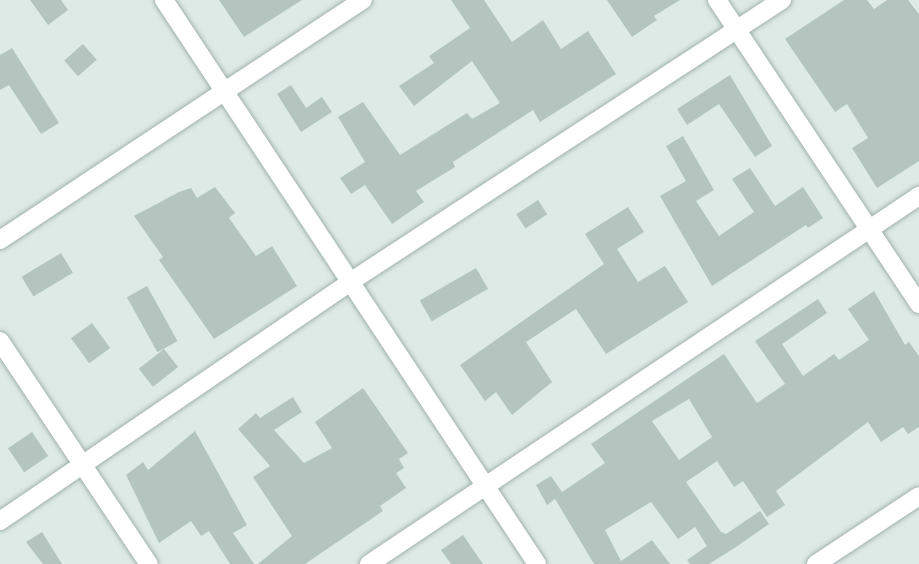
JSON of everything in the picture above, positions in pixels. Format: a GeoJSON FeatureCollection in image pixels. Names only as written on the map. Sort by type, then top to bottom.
{"type":"FeatureCollection","features":[{"type":"Feature","properties":{"kind":"street"},"geometry":{"type":"LineString","coordinates":[[164,0],[537,564]]}},
{"type":"Feature","properties":{"kind":"street"},"geometry":{"type":"LineString","coordinates":[[0,240],[363,0]]}},
{"type":"Feature","properties":{"kind":"street"},"geometry":{"type":"LineString","coordinates":[[717,0],[919,304]]}},
{"type":"Feature","properties":{"kind":"street"},"geometry":{"type":"LineString","coordinates":[[0,521],[84,466],[350,282],[782,0]]}},
{"type":"Feature","properties":{"kind":"street"},"geometry":{"type":"LineString","coordinates":[[369,564],[870,231],[919,196]]}},
{"type":"Feature","properties":{"kind":"street"},"geometry":{"type":"LineString","coordinates":[[0,341],[149,564]]}},
{"type":"Feature","properties":{"kind":"street"},"geometry":{"type":"LineString","coordinates":[[816,564],[919,496]]}},
{"type":"Feature","properties":{"kind":"building"},"geometry":{"type":"Polygon","coordinates":[[[30,0],[61,0],[68,10],[48,25],[30,0]]]}},
{"type":"Feature","properties":{"kind":"building"},"geometry":{"type":"Polygon","coordinates":[[[219,0],[302,0],[244,37],[219,0]]]}},
{"type":"Feature","properties":{"kind":"building"},"geometry":{"type":"Polygon","coordinates":[[[451,0],[484,0],[512,42],[543,20],[561,49],[588,31],[616,74],[540,122],[533,110],[453,162],[455,167],[416,191],[424,202],[392,224],[365,185],[351,194],[340,178],[365,162],[338,117],[363,102],[400,155],[467,113],[472,119],[500,103],[472,61],[414,106],[399,86],[434,63],[429,56],[470,28],[451,0]]]}},
{"type":"Feature","properties":{"kind":"building"},"geometry":{"type":"Polygon","coordinates":[[[607,0],[680,0],[654,16],[657,20],[632,37],[607,0]]]}},
{"type":"Feature","properties":{"kind":"building"},"geometry":{"type":"Polygon","coordinates":[[[844,0],[867,0],[874,9],[887,0],[908,0],[919,14],[919,161],[877,188],[852,148],[868,138],[847,104],[835,112],[785,39],[844,0]]]}},
{"type":"Feature","properties":{"kind":"building"},"geometry":{"type":"Polygon","coordinates":[[[83,44],[97,60],[78,76],[64,60],[83,44]]]}},
{"type":"Feature","properties":{"kind":"building"},"geometry":{"type":"Polygon","coordinates":[[[12,48],[59,123],[41,134],[9,85],[0,90],[0,55],[12,48]]]}},
{"type":"Feature","properties":{"kind":"building"},"geometry":{"type":"Polygon","coordinates":[[[730,75],[772,146],[755,157],[719,104],[687,125],[677,109],[730,75]]]}},
{"type":"Feature","properties":{"kind":"building"},"geometry":{"type":"Polygon","coordinates":[[[291,85],[306,108],[322,97],[332,112],[301,132],[277,94],[291,85]]]}},
{"type":"Feature","properties":{"kind":"building"},"geometry":{"type":"Polygon","coordinates":[[[683,136],[714,190],[696,201],[719,236],[754,212],[732,179],[750,168],[775,206],[803,187],[823,218],[808,228],[806,225],[712,286],[660,196],[686,181],[666,146],[683,136]]]}},
{"type":"Feature","properties":{"kind":"building"},"geometry":{"type":"Polygon","coordinates":[[[215,187],[235,213],[229,218],[256,256],[272,246],[297,286],[214,339],[159,260],[163,257],[134,216],[179,192],[191,188],[197,198],[215,187]]]}},
{"type":"Feature","properties":{"kind":"building"},"geometry":{"type":"Polygon","coordinates":[[[538,200],[547,214],[525,228],[516,214],[538,200]]]}},
{"type":"Feature","properties":{"kind":"building"},"geometry":{"type":"Polygon","coordinates":[[[628,207],[644,232],[617,249],[638,282],[665,266],[688,302],[606,354],[576,309],[526,342],[552,382],[512,415],[496,392],[485,401],[460,365],[604,264],[585,234],[628,207]]]}},
{"type":"Feature","properties":{"kind":"building"},"geometry":{"type":"Polygon","coordinates":[[[61,253],[73,273],[33,296],[22,277],[61,253]]]}},
{"type":"Feature","properties":{"kind":"building"},"geometry":{"type":"Polygon","coordinates":[[[476,268],[488,289],[432,321],[420,300],[476,268]]]}},
{"type":"Feature","properties":{"kind":"building"},"geometry":{"type":"Polygon","coordinates":[[[147,286],[178,341],[157,352],[127,297],[147,286]]]}},
{"type":"Feature","properties":{"kind":"building"},"geometry":{"type":"Polygon","coordinates":[[[874,291],[905,345],[909,342],[919,356],[919,427],[908,434],[903,427],[881,442],[868,422],[776,491],[785,505],[767,517],[743,481],[734,487],[717,461],[686,482],[721,532],[726,534],[760,511],[769,524],[709,564],[690,564],[687,560],[707,546],[695,527],[678,539],[651,502],[605,530],[621,561],[652,540],[670,564],[594,564],[555,499],[547,505],[536,485],[551,476],[562,492],[605,463],[591,444],[724,354],[757,403],[785,384],[755,341],[818,299],[827,313],[782,344],[803,376],[834,354],[839,360],[869,340],[848,309],[874,291]],[[689,399],[652,421],[679,460],[712,437],[689,399]]]}},
{"type":"Feature","properties":{"kind":"building"},"geometry":{"type":"Polygon","coordinates":[[[92,323],[110,348],[89,363],[71,338],[92,323]]]}},
{"type":"Feature","properties":{"kind":"building"},"geometry":{"type":"Polygon","coordinates":[[[164,349],[178,367],[153,387],[139,369],[164,349]]]}},
{"type":"Feature","properties":{"kind":"building"},"geometry":{"type":"Polygon","coordinates":[[[363,388],[408,453],[399,459],[404,468],[396,473],[406,488],[380,506],[383,511],[305,564],[258,564],[292,536],[253,477],[270,466],[238,429],[256,413],[260,418],[293,397],[302,412],[274,430],[304,463],[332,448],[315,422],[363,388]]]}},
{"type":"Feature","properties":{"kind":"building"},"geometry":{"type":"Polygon","coordinates":[[[195,431],[247,525],[233,533],[254,564],[230,564],[209,531],[201,536],[191,521],[159,543],[126,475],[143,462],[148,470],[195,431]]]}},
{"type":"Feature","properties":{"kind":"building"},"geometry":{"type":"Polygon","coordinates":[[[32,432],[48,456],[24,472],[8,448],[32,432]]]}},
{"type":"Feature","properties":{"kind":"building"},"geometry":{"type":"Polygon","coordinates":[[[42,532],[62,564],[43,564],[26,542],[42,532]]]}},
{"type":"Feature","properties":{"kind":"building"},"geometry":{"type":"Polygon","coordinates":[[[463,535],[483,564],[451,564],[441,550],[463,535]]]}}]}
